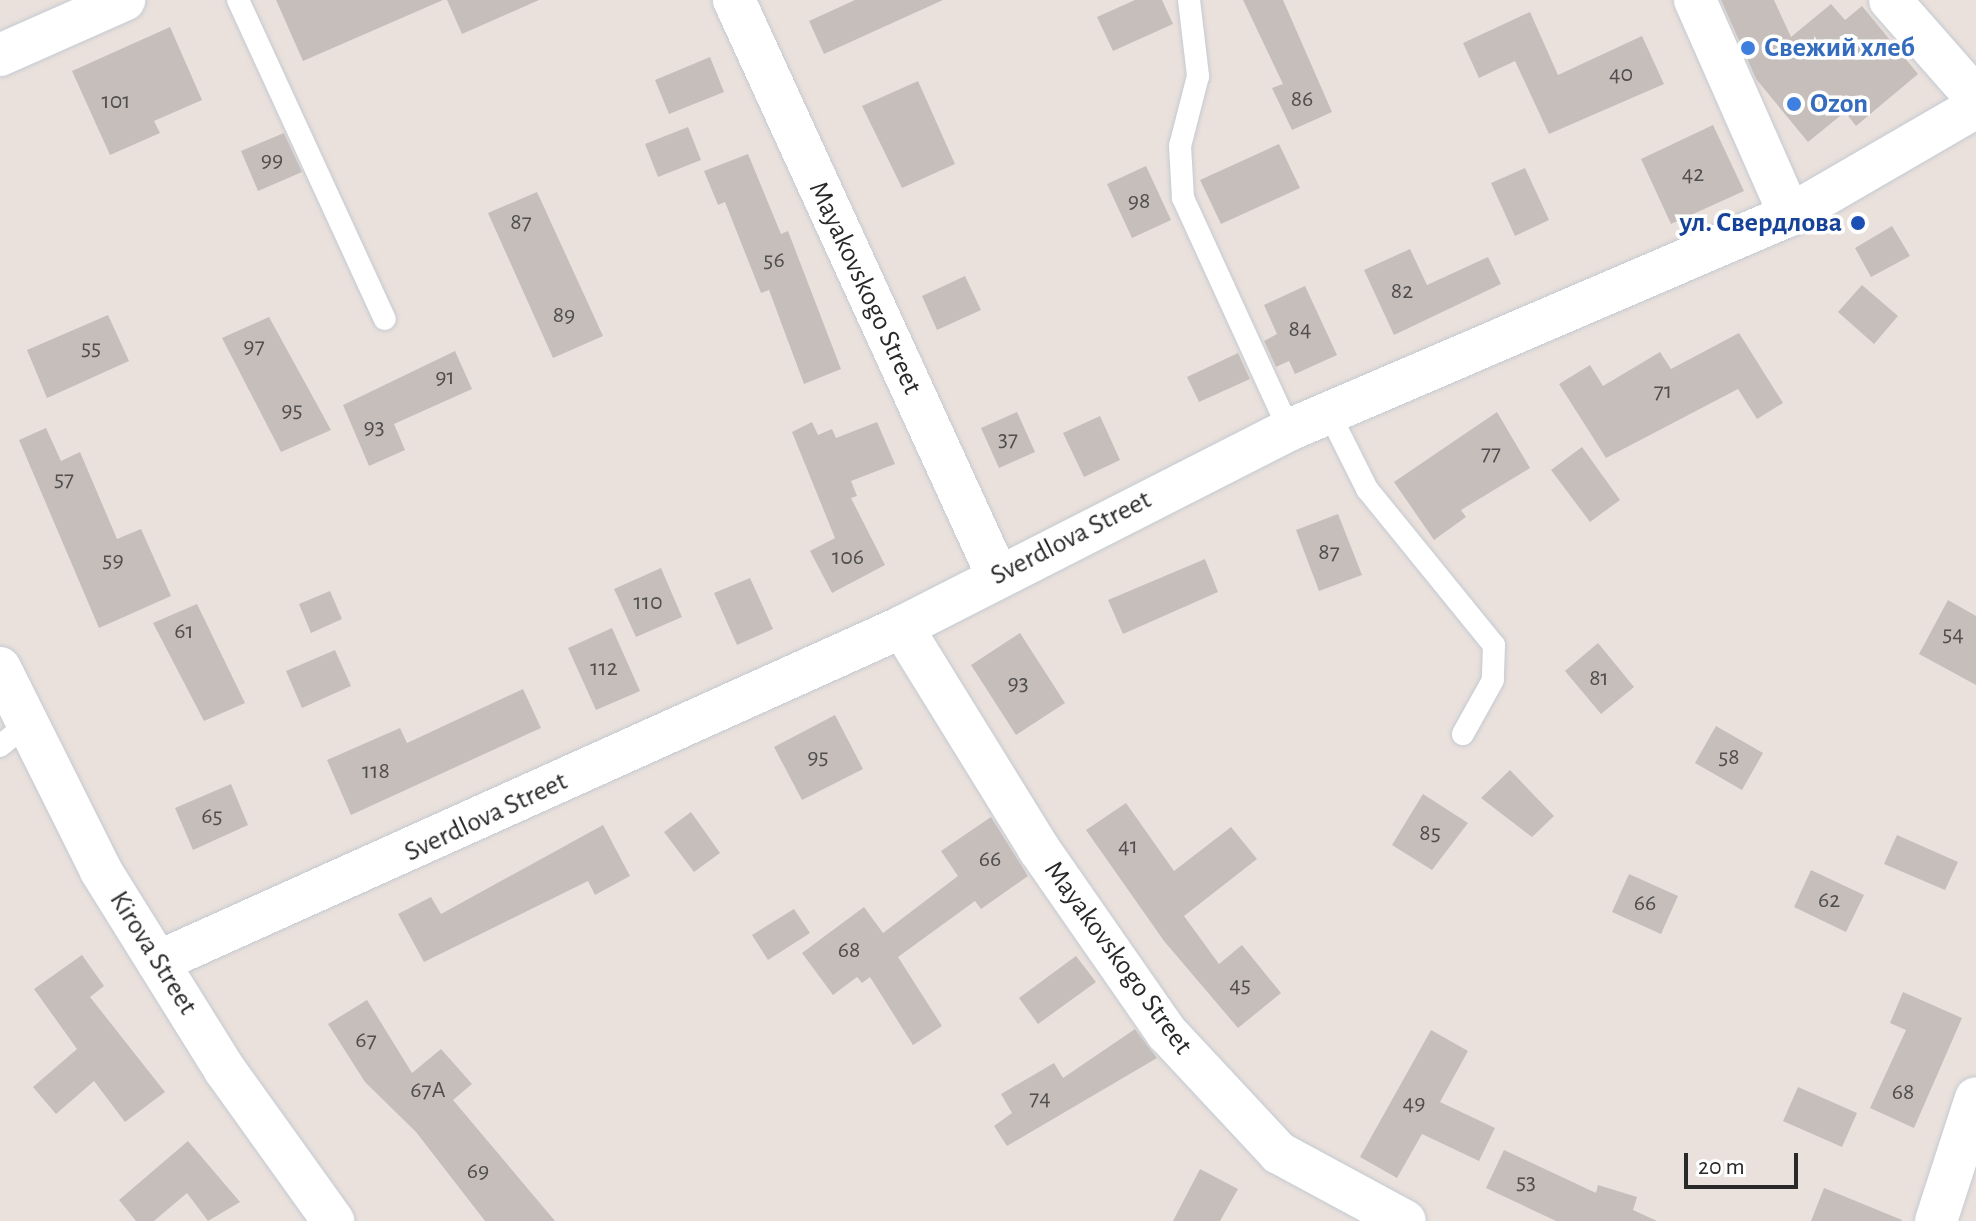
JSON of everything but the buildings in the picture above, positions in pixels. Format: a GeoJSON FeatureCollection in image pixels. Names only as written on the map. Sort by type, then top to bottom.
{"type":"FeatureCollection","features":[{"type":"Feature","properties":{"kind":"street"},"geometry":{"type":"LineString","coordinates":[[0,55],[124,0]]}},
{"type":"Feature","properties":{"kind":"street","name":"Mayakovskogo Street"},"geometry":{"type":"LineString","coordinates":[[734,0],[997,575]]}},
{"type":"Feature","properties":{"kind":"street"},"geometry":{"type":"LineString","coordinates":[[1695,0],[1790,215]]}},
{"type":"Feature","properties":{"kind":"street"},"geometry":{"type":"LineString","coordinates":[[1890,0],[1976,98]]}},
{"type":"Feature","properties":{"kind":"street","name":"Sverdlova Street"},"geometry":{"type":"LineString","coordinates":[[160,961],[902,627],[997,575],[1289,430],[1790,215],[1976,107]]}},
{"type":"Feature","properties":{"kind":"street","name":"Mayakovskogo Street"},"geometry":{"type":"LineString","coordinates":[[902,627],[1039,849],[1167,1033],[1279,1153],[1405,1221]]}},
{"type":"Feature","properties":{"kind":"street","name":"Kirova Street"},"geometry":{"type":"LineString","coordinates":[[0,668],[13,736],[160,961],[225,1070],[333,1221]]}},
{"type":"Feature","properties":{"kind":"street"},"geometry":{"type":"LineString","coordinates":[[1936,1221],[1976,1098]]}},
{"type":"Feature","properties":{"kind":"lane"},"geometry":{"type":"LineString","coordinates":[[238,0],[385,319]]}},
{"type":"Feature","properties":{"kind":"lane"},"geometry":{"type":"LineString","coordinates":[[1189,0],[1198,76],[1180,146],[1183,198],[1289,430]]}},
{"type":"Feature","properties":{"kind":"lane"},"geometry":{"type":"LineString","coordinates":[[1329,413],[1367,489],[1494,645],[1493,680],[1463,734]]}},
{"type":"Feature","properties":{"kind":"place","name":"Свежий хлеб"},"geometry":{"type":"Point","coordinates":[1748,48]}},
{"type":"Feature","properties":{"kind":"place","name":"Ozon"},"geometry":{"type":"Point","coordinates":[1794,104]}},
{"type":"Feature","properties":{"kind":"place","name":"ул. Свердлова"},"geometry":{"type":"Point","coordinates":[1858,223]}}]}
